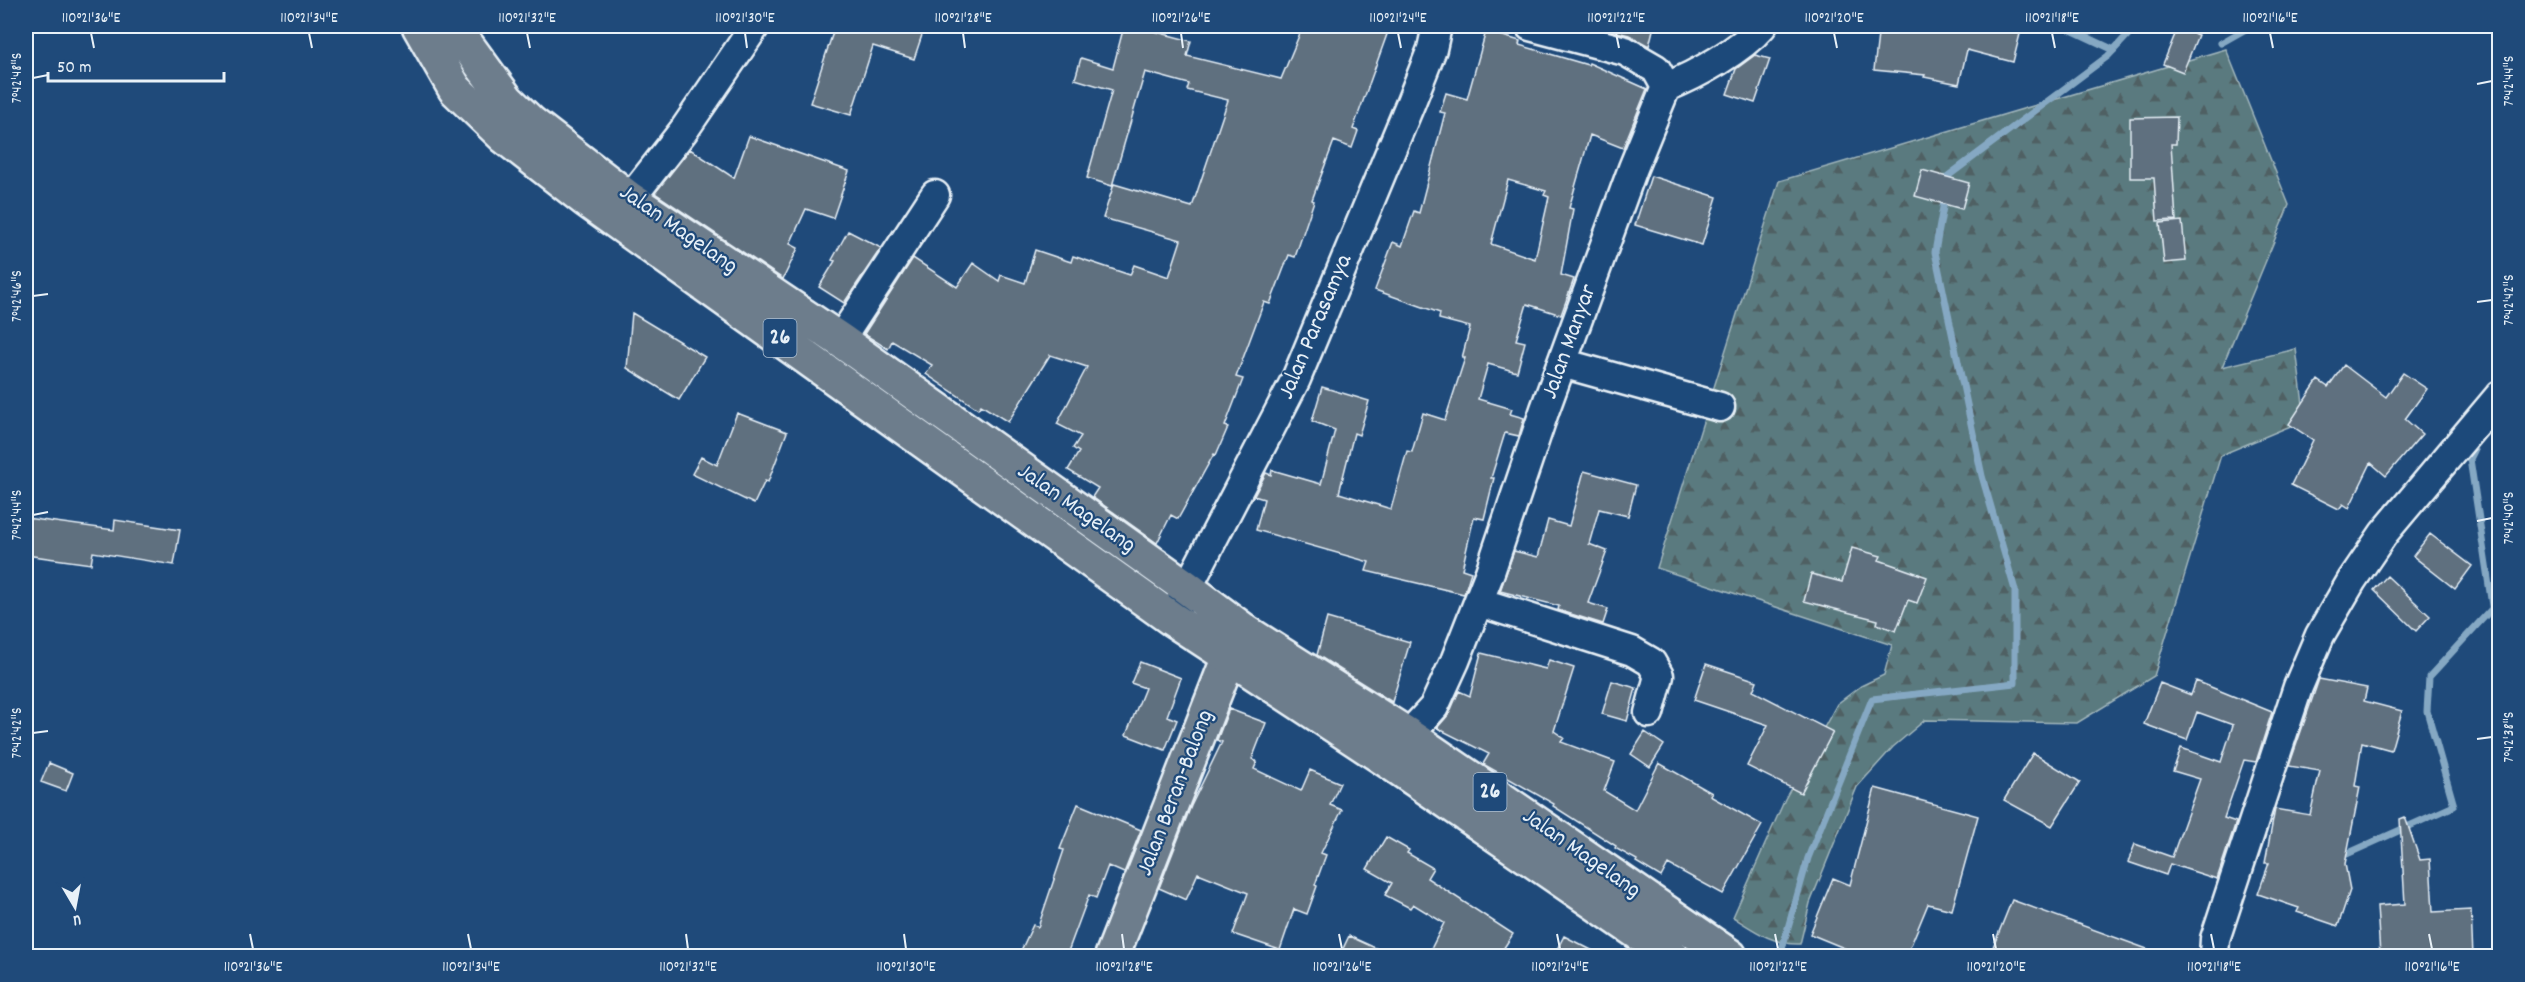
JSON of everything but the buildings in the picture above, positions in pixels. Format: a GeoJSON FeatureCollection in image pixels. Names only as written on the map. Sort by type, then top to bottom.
{"type":"FeatureCollection","features":[{"type":"Feature","properties":{"kind":"main road","name":"Jalan Magelang"},"geometry":{"type":"LineString","coordinates":[[419,26],[455,89],[505,137],[586,200],[1172,619],[1237,645],[1408,735],[1730,957]]}},
{"type":"Feature","properties":{"kind":"main road","name":"Jalan Magelang"},"geometry":{"type":"LineString","coordinates":[[453,26],[507,100],[530,122],[630,199],[840,340],[1186,587],[1237,645],[1391,763],[1672,957]]}},
{"type":"Feature","properties":{"kind":"main road","name":"Jalan Beran-Balong"},"geometry":{"type":"LineString","coordinates":[[1112,957],[1237,645]]}},
{"type":"Feature","properties":{"kind":"street"},"geometry":{"type":"LineString","coordinates":[[630,199],[684,130],[755,26]]}},
{"type":"Feature","properties":{"kind":"street","name":"Jalan Parasamya"},"geometry":{"type":"LineString","coordinates":[[1172,619],[1186,587],[1296,379],[1411,102],[1432,49],[1437,26]]}},
{"type":"Feature","properties":{"kind":"street"},"geometry":{"type":"LineString","coordinates":[[1530,26],[1625,51],[1656,69],[1666,87],[1686,79],[1733,50],[1762,26]]}},
{"type":"Feature","properties":{"kind":"street","name":"Jalan Manyar"},"geometry":{"type":"LineString","coordinates":[[1408,735],[1434,707],[1479,602],[1562,363],[1633,168],[1666,87]]}},
{"type":"Feature","properties":{"kind":"street"},"geometry":{"type":"LineString","coordinates":[[840,340],[935,195]]}},
{"type":"Feature","properties":{"kind":"street"},"geometry":{"type":"LineString","coordinates":[[1562,363],[1720,406]]}},
{"type":"Feature","properties":{"kind":"street"},"geometry":{"type":"LineString","coordinates":[[2214,957],[2215,939],[2298,687],[2320,634],[2384,532],[2499,395]]}},
{"type":"Feature","properties":{"kind":"street"},"geometry":{"type":"LineString","coordinates":[[1479,602],[1632,651],[1651,662],[1659,676],[1649,713]]}},
{"type":"Feature","properties":{"kind":"green space"},"geometry":{"type":"Polygon","coordinates":[[[2226,49],[2289,205],[2222,367],[2296,349],[2305,420],[2221,455],[2154,676],[2077,723],[1925,720],[1893,747],[1857,787],[1810,903],[1800,944],[1773,940],[1757,932],[1733,917],[1785,799],[1837,704],[1861,686],[1884,675],[1892,645],[1657,568],[1779,181],[2226,49]]]}},
{"type":"Feature","properties":{"kind":"waterway"},"geometry":{"type":"LineString","coordinates":[[2063,26],[2114,50]]}},
{"type":"Feature","properties":{"kind":"waterway"},"geometry":{"type":"LineString","coordinates":[[1947,185],[1948,176],[2108,56],[2136,26]]}},
{"type":"Feature","properties":{"kind":"waterway"},"geometry":{"type":"LineString","coordinates":[[2221,43],[2251,26]]}},
{"type":"Feature","properties":{"kind":"waterway"},"geometry":{"type":"LineString","coordinates":[[1780,956],[1808,858],[1872,699],[2015,683],[2015,590],[1982,476],[1935,252],[1945,196]]}},
{"type":"Feature","properties":{"kind":"waterway"},"geometry":{"type":"LineString","coordinates":[[2474,451],[2470,459],[2500,659]]}},
{"type":"Feature","properties":{"kind":"waterway"},"geometry":{"type":"LineString","coordinates":[[2340,857],[2454,806],[2427,711],[2429,677],[2500,600]]}}]}
